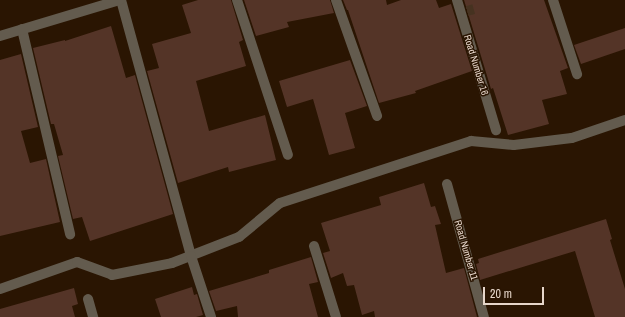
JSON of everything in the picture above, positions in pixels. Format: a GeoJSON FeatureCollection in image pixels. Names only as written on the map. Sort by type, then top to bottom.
{"type":"FeatureCollection","features":[{"type":"Feature","properties":{"kind":"street"},"geometry":{"type":"LineString","coordinates":[[0,36],[107,2],[121,0],[191,256],[211,317]]}},
{"type":"Feature","properties":{"kind":"street"},"geometry":{"type":"LineString","coordinates":[[237,0],[288,155]]}},
{"type":"Feature","properties":{"kind":"street"},"geometry":{"type":"LineString","coordinates":[[336,0],[377,116]]}},
{"type":"Feature","properties":{"kind":"street","name":"Road Number 16"},"geometry":{"type":"LineString","coordinates":[[457,0],[464,12],[496,130]]}},
{"type":"Feature","properties":{"kind":"street"},"geometry":{"type":"LineString","coordinates":[[553,0],[577,74]]}},
{"type":"Feature","properties":{"kind":"street"},"geometry":{"type":"LineString","coordinates":[[22,29],[70,234]]}},
{"type":"Feature","properties":{"kind":"street"},"geometry":{"type":"LineString","coordinates":[[0,289],[77,262],[112,276],[172,263],[239,237],[280,203],[472,142],[514,145],[572,138],[625,120]]}},
{"type":"Feature","properties":{"kind":"street","name":"Road Number 11"},"geometry":{"type":"LineString","coordinates":[[447,184],[484,317]]}},
{"type":"Feature","properties":{"kind":"street"},"geometry":{"type":"LineString","coordinates":[[314,246],[336,317]]}},
{"type":"Feature","properties":{"kind":"street"},"geometry":{"type":"LineString","coordinates":[[88,299],[93,317]]}},
{"type":"Feature","properties":{"kind":"building"},"geometry":{"type":"Polygon","coordinates":[[[198,0],[231,0],[243,40],[239,42],[246,66],[196,81],[209,131],[265,115],[276,160],[229,172],[228,167],[178,183],[147,71],[159,68],[152,44],[191,33],[182,5],[198,0]]]}},
{"type":"Feature","properties":{"kind":"building"},"geometry":{"type":"Polygon","coordinates":[[[244,0],[330,0],[334,13],[287,22],[289,27],[256,36],[244,0]]]}},
{"type":"Feature","properties":{"kind":"building"},"geometry":{"type":"Polygon","coordinates":[[[343,0],[386,0],[387,5],[401,0],[436,0],[439,8],[451,4],[472,71],[415,91],[416,93],[379,103],[348,10],[343,0]]]}},
{"type":"Feature","properties":{"kind":"building"},"geometry":{"type":"Polygon","coordinates":[[[464,0],[544,0],[568,68],[560,71],[567,94],[542,100],[549,124],[508,135],[493,88],[491,89],[464,0]]]}},
{"type":"Feature","properties":{"kind":"building"},"geometry":{"type":"Polygon","coordinates":[[[111,26],[126,78],[135,75],[173,214],[90,241],[82,217],[73,219],[58,156],[63,155],[54,124],[51,124],[33,48],[65,41],[111,26]]]}},
{"type":"Feature","properties":{"kind":"building"},"geometry":{"type":"Polygon","coordinates":[[[625,28],[625,49],[581,64],[574,45],[625,28]]]}},
{"type":"Feature","properties":{"kind":"building"},"geometry":{"type":"Polygon","coordinates":[[[21,54],[38,127],[21,131],[30,163],[46,159],[60,222],[0,236],[0,60],[21,54]]]}},
{"type":"Feature","properties":{"kind":"building"},"geometry":{"type":"Polygon","coordinates":[[[350,60],[367,106],[345,113],[355,148],[329,155],[313,99],[287,107],[279,81],[350,60]]]}},
{"type":"Feature","properties":{"kind":"building"},"geometry":{"type":"Polygon","coordinates":[[[424,183],[431,207],[435,206],[441,224],[435,225],[446,273],[464,268],[477,317],[375,317],[374,311],[362,315],[354,285],[347,286],[343,273],[331,278],[323,253],[330,251],[321,223],[381,205],[379,197],[424,183]]]}},
{"type":"Feature","properties":{"kind":"building"},"geometry":{"type":"Polygon","coordinates":[[[606,219],[612,239],[610,240],[625,289],[625,317],[595,317],[575,251],[480,280],[476,264],[479,263],[478,259],[606,219]]]}},
{"type":"Feature","properties":{"kind":"building"},"geometry":{"type":"Polygon","coordinates":[[[311,257],[318,282],[309,284],[318,317],[238,317],[237,306],[216,311],[209,291],[269,273],[269,270],[311,257]]]}},
{"type":"Feature","properties":{"kind":"building"},"geometry":{"type":"Polygon","coordinates":[[[192,287],[194,295],[197,294],[203,315],[196,317],[161,317],[155,299],[192,287]]]}},
{"type":"Feature","properties":{"kind":"building"},"geometry":{"type":"Polygon","coordinates":[[[74,288],[78,304],[72,306],[75,317],[0,317],[0,309],[74,288]]]}},
{"type":"Feature","properties":{"kind":"tunnel"},"geometry":{"type":"LineString","coordinates":[[467,11],[474,9]]}}]}
